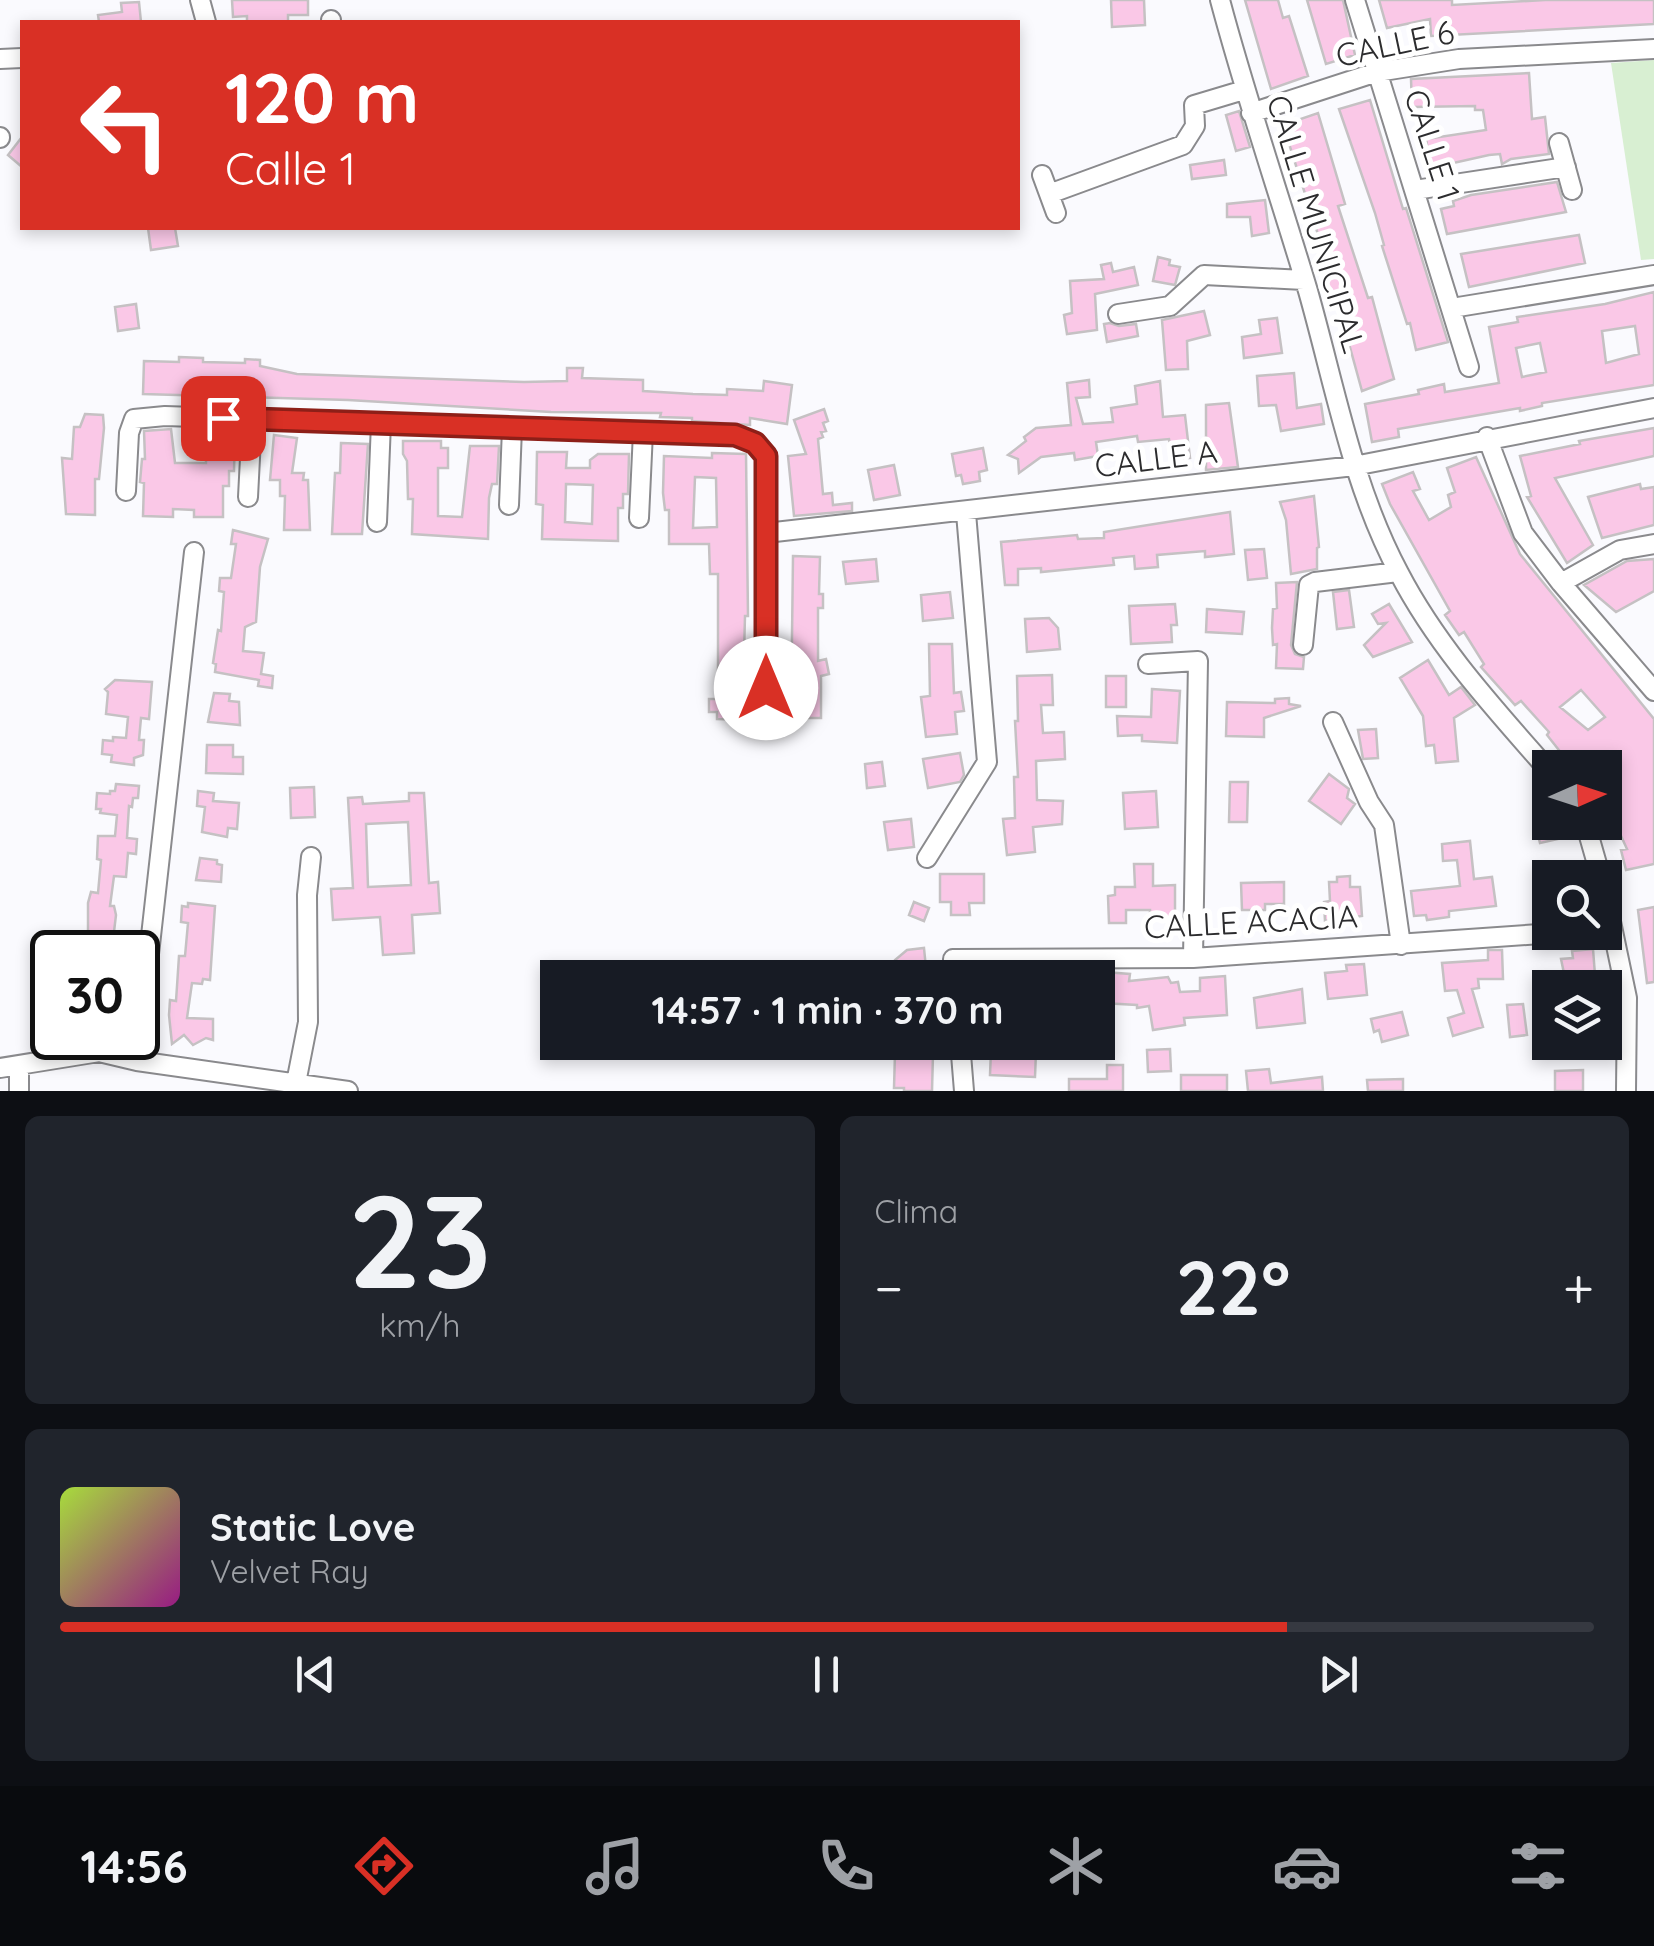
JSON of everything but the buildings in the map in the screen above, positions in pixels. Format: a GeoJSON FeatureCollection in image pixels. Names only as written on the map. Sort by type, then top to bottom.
{"type":"FeatureCollection","features":[{"type":"Feature","properties":{"kind":"street","name":"CALLE MUNICIPAL"},"geometry":{"type":"LineString","coordinates":[[1220,0],[1250,113],[1304,280],[1354,466],[1398,572],[1459,668],[1532,751]]}},
{"type":"Feature","properties":{"kind":"street","name":"CALLE 1"},"geometry":{"type":"LineString","coordinates":[[1355,0],[1470,366]]}},
{"type":"Feature","properties":{"kind":"street","name":"CALLE 6"},"geometry":{"type":"LineString","coordinates":[[1250,113],[1377,72],[1460,59],[1654,49]]}},
{"type":"Feature","properties":{"kind":"street"},"geometry":{"type":"LineString","coordinates":[[1049,194],[1183,145],[1195,126],[1194,105],[1244,90]]}},
{"type":"Feature","properties":{"kind":"street"},"geometry":{"type":"LineString","coordinates":[[1559,143],[1572,190]]}},
{"type":"Feature","properties":{"kind":"street"},"geometry":{"type":"LineString","coordinates":[[1415,190],[1566,167]]}},
{"type":"Feature","properties":{"kind":"street"},"geometry":{"type":"LineString","coordinates":[[1042,175],[1056,213]]}},
{"type":"Feature","properties":{"kind":"street"},"geometry":{"type":"LineString","coordinates":[[1118,314],[1170,306],[1204,274],[1304,280]]}},
{"type":"Feature","properties":{"kind":"street"},"geometry":{"type":"LineString","coordinates":[[1452,308],[1654,275]]}},
{"type":"Feature","properties":{"kind":"street","name":"CALLE A"},"geometry":{"type":"LineString","coordinates":[[766,534],[1354,466],[1487,437],[1654,408]]}},
{"type":"Feature","properties":{"kind":"street"},"geometry":{"type":"LineString","coordinates":[[126,491],[129,434],[134,419],[165,416],[735,435],[755,443],[766,456],[766,688]]}},
{"type":"Feature","properties":{"kind":"street"},"geometry":{"type":"LineString","coordinates":[[248,497],[252,419]]}},
{"type":"Feature","properties":{"kind":"street"},"geometry":{"type":"LineString","coordinates":[[377,522],[380,423]]}},
{"type":"Feature","properties":{"kind":"street"},"geometry":{"type":"LineString","coordinates":[[509,505],[512,428]]}},
{"type":"Feature","properties":{"kind":"street"},"geometry":{"type":"LineString","coordinates":[[639,518],[643,432]]}},
{"type":"Feature","properties":{"kind":"street"},"geometry":{"type":"LineString","coordinates":[[1487,437],[1524,533],[1561,583],[1654,691]]}},
{"type":"Feature","properties":{"kind":"street"},"geometry":{"type":"LineString","coordinates":[[926,858],[987,762],[966,513]]}},
{"type":"Feature","properties":{"kind":"street"},"geometry":{"type":"LineString","coordinates":[[1561,583],[1620,550],[1654,544]]}},
{"type":"Feature","properties":{"kind":"street"},"geometry":{"type":"LineString","coordinates":[[137,1061],[194,552]]}},
{"type":"Feature","properties":{"kind":"street"},"geometry":{"type":"LineString","coordinates":[[1303,645],[1309,585],[1398,572]]}},
{"type":"Feature","properties":{"kind":"street"},"geometry":{"type":"LineString","coordinates":[[1148,664],[1198,661],[1192,958]]}},
{"type":"Feature","properties":{"kind":"street"},"geometry":{"type":"LineString","coordinates":[[1333,722],[1384,826],[1401,945]]}},
{"type":"Feature","properties":{"kind":"street"},"geometry":{"type":"LineString","coordinates":[[296,1083],[308,1022],[307,894],[311,857]]}},
{"type":"Feature","properties":{"kind":"street","name":"CALLE ACACIA"},"geometry":{"type":"LineString","coordinates":[[953,960],[1192,958],[1532,935]]}},
{"type":"Feature","properties":{"kind":"street"},"geometry":{"type":"LineString","coordinates":[[1615,950],[1627,998],[1626,1091]]}},
{"type":"Feature","properties":{"kind":"street"},"geometry":{"type":"LineString","coordinates":[[0,1068],[99,1052],[137,1061],[348,1091]]}},
{"type":"Feature","properties":{"kind":"street"},"geometry":{"type":"LineString","coordinates":[[961,1060],[964,1091]]}},
{"type":"Feature","properties":{"kind":"street"},"geometry":{"type":"LineString","coordinates":[[19,1091],[20,1064]]}},
{"type":"Feature","properties":{"kind":"green space"},"geometry":{"type":"Polygon","coordinates":[[[1654,60],[1654,259],[1641,260],[1611,63],[1654,60]]]}},
{"type":"Feature","properties":{"kind":"route"},"geometry":{"type":"LineString","coordinates":[[223,418],[735,435],[755,443],[766,456],[766,688]]}}]}
